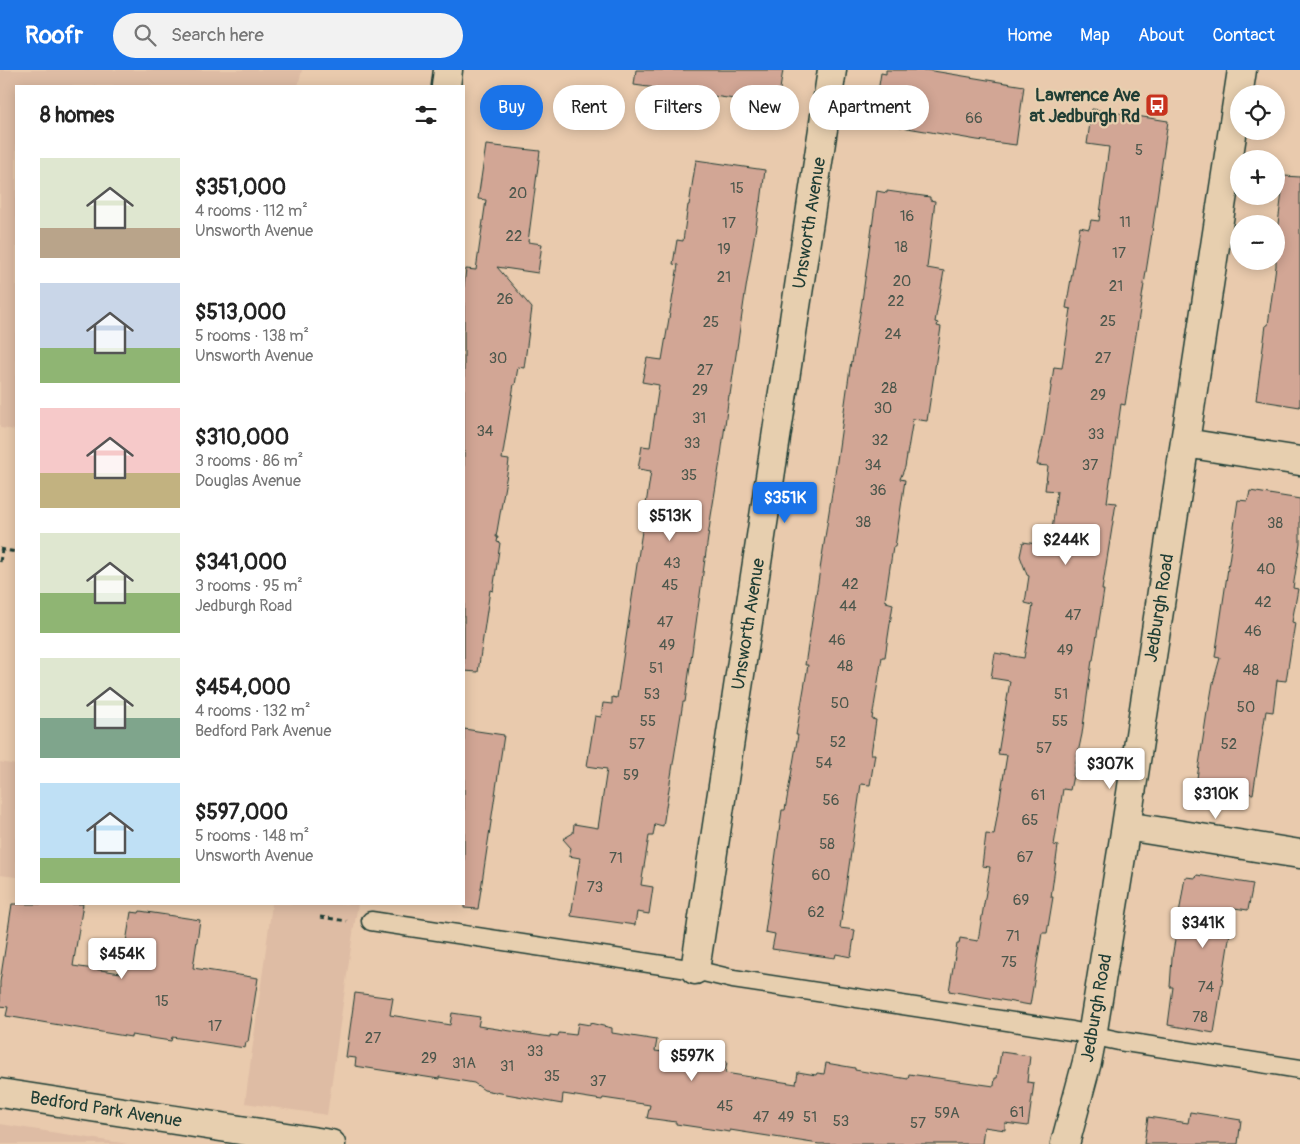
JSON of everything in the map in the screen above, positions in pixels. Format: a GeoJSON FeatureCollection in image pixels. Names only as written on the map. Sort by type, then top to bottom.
{"type":"FeatureCollection","features":[{"type":"Feature","properties":{"kind":"street"},"geometry":{"type":"LineString","coordinates":[[446,85],[448,70]]}},
{"type":"Feature","properties":{"kind":"street","name":"Unsworth Avenue"},"geometry":{"type":"LineString","coordinates":[[695,970],[832,70]]}},
{"type":"Feature","properties":{"kind":"street","name":"Jedburgh Road"},"geometry":{"type":"LineString","coordinates":[[1065,1144],[1092,1036],[1242,70]]}},
{"type":"Feature","properties":{"kind":"street"},"geometry":{"type":"LineString","coordinates":[[1185,443],[1300,461]]}},
{"type":"Feature","properties":{"kind":"street"},"geometry":{"type":"LineString","coordinates":[[1126,826],[1300,854]]}},
{"type":"Feature","properties":{"kind":"street","name":"Bedford Park Avenue"},"geometry":{"type":"LineString","coordinates":[[0,1093],[331,1144]]}},
{"type":"Feature","properties":{"kind":"lane"},"geometry":{"type":"LineString","coordinates":[[371,921],[695,970],[733,980],[1300,1068]]}},
{"type":"Feature","properties":{"kind":"path"},"geometry":{"type":"LineString","coordinates":[[0,562],[1,550],[15,552]]}},
{"type":"Feature","properties":{"kind":"shaded area"},"geometry":{"type":"Polygon","coordinates":[[[0,70],[302,70],[298,85],[15,85],[15,430],[0,428],[0,70]]]}},
{"type":"Feature","properties":{"kind":"shaded area"},"geometry":{"type":"Polygon","coordinates":[[[0,762],[15,765],[15,877],[0,875],[0,762]]]}},
{"type":"Feature","properties":{"kind":"shaded area"},"geometry":{"type":"Polygon","coordinates":[[[272,905],[358,905],[327,1115],[245,1103],[272,905]]]}},
{"type":"Feature","properties":{"kind":"shaded area"},"geometry":{"type":"Polygon","coordinates":[[[0,1124],[128,1144],[0,1144],[0,1124]]]}},
{"type":"Feature","properties":{"kind":"building"},"geometry":{"type":"Polygon","coordinates":[[[636,70],[783,70],[781,85],[730,85],[730,98],[720,97],[720,85],[634,85],[636,70]]]}},
{"type":"Feature","properties":{"kind":"building"},"geometry":{"type":"Polygon","coordinates":[[[886,70],[927,70],[1024,86],[1016,145],[919,130],[929,130],[929,85],[879,85],[881,73],[886,74],[886,70]]]}},
{"type":"Feature","properties":{"kind":"building"},"geometry":{"type":"Polygon","coordinates":[[[1092,109],[1168,121],[1125,405],[1121,404],[1107,502],[1116,503],[1082,734],[1070,790],[1063,789],[1054,845],[1058,846],[1051,897],[1053,897],[1047,933],[1042,933],[1030,1005],[949,991],[957,944],[959,944],[960,938],[978,941],[990,867],[982,866],[986,834],[994,835],[1007,755],[998,754],[1010,681],[991,678],[995,653],[1024,658],[1033,605],[1025,603],[1029,576],[1020,556],[1023,542],[1050,546],[1057,491],[1045,490],[1048,466],[1037,465],[1044,434],[1054,367],[1062,368],[1071,309],[1066,308],[1080,227],[1089,229],[1091,220],[1099,221],[1109,147],[1087,144],[1092,109]]]}},
{"type":"Feature","properties":{"kind":"building"},"geometry":{"type":"Polygon","coordinates":[[[486,145],[540,151],[528,242],[542,244],[538,273],[497,267],[532,308],[524,368],[518,367],[502,459],[509,460],[496,537],[498,537],[497,542],[500,543],[493,591],[490,590],[478,672],[465,671],[465,278],[466,269],[476,270],[486,200],[478,199],[486,145]]]}},
{"type":"Feature","properties":{"kind":"building"},"geometry":{"type":"Polygon","coordinates":[[[696,160],[765,170],[729,395],[685,702],[683,702],[663,826],[655,824],[653,836],[649,836],[641,885],[653,887],[649,914],[637,912],[635,925],[571,916],[580,858],[569,856],[571,848],[563,839],[573,833],[574,824],[598,828],[607,769],[587,766],[595,716],[601,717],[603,703],[612,704],[612,697],[617,698],[651,471],[638,469],[642,446],[650,447],[659,385],[642,382],[647,358],[662,360],[678,265],[673,264],[677,240],[683,241],[696,160]]]}},
{"type":"Feature","properties":{"kind":"building"},"geometry":{"type":"Polygon","coordinates":[[[1285,176],[1300,177],[1300,407],[1256,400],[1275,270],[1285,270],[1285,215],[1279,215],[1280,205],[1285,205],[1285,176]]]}},
{"type":"Feature","properties":{"kind":"building"},"geometry":{"type":"Polygon","coordinates":[[[877,191],[930,197],[930,200],[935,201],[927,268],[944,271],[935,322],[938,323],[937,326],[941,327],[927,421],[913,419],[905,467],[900,479],[905,480],[885,601],[893,604],[885,657],[882,657],[872,719],[876,720],[871,754],[875,754],[870,785],[861,784],[840,928],[855,930],[851,957],[836,954],[835,958],[772,949],[775,934],[765,932],[782,810],[785,810],[798,735],[796,735],[808,665],[805,665],[851,361],[862,301],[877,191]]]}},
{"type":"Feature","properties":{"kind":"building"},"geometry":{"type":"Polygon","coordinates":[[[1250,491],[1300,499],[1300,543],[1293,588],[1298,589],[1292,622],[1295,623],[1286,681],[1277,680],[1273,712],[1266,711],[1253,794],[1196,785],[1207,712],[1220,658],[1215,657],[1238,500],[1248,501],[1250,491]]]}},
{"type":"Feature","properties":{"kind":"building"},"geometry":{"type":"Polygon","coordinates":[[[465,729],[504,735],[478,909],[464,908],[465,729]]]}},
{"type":"Feature","properties":{"kind":"building"},"geometry":{"type":"Polygon","coordinates":[[[1197,875],[1253,884],[1248,910],[1234,908],[1214,1033],[1168,1025],[1173,987],[1170,987],[1172,958],[1185,877],[1196,878],[1197,875]]]}},
{"type":"Feature","properties":{"kind":"building"},"geometry":{"type":"Polygon","coordinates":[[[12,904],[83,905],[73,966],[121,973],[131,912],[139,913],[140,911],[200,920],[193,968],[258,978],[248,1042],[246,1042],[245,1048],[172,1037],[171,1041],[131,1035],[131,1037],[6,1016],[8,1007],[0,1006],[0,982],[12,904]]]}},
{"type":"Feature","properties":{"kind":"building"},"geometry":{"type":"Polygon","coordinates":[[[355,993],[393,998],[390,1015],[450,1025],[452,1013],[480,1017],[478,1026],[550,1037],[550,1035],[558,1036],[559,1033],[576,1035],[578,1023],[590,1025],[590,1023],[612,1028],[612,1033],[657,1040],[655,1051],[714,1058],[713,1060],[727,1062],[725,1073],[796,1084],[798,1072],[816,1075],[817,1073],[824,1074],[826,1063],[908,1079],[909,1074],[994,1086],[1001,1052],[1030,1056],[1027,1082],[1034,1083],[1028,1126],[1005,1123],[1005,1130],[984,1127],[982,1144],[819,1144],[730,1130],[730,1132],[676,1124],[676,1122],[647,1118],[650,1105],[563,1094],[562,1104],[484,1090],[474,1083],[355,1066],[356,1058],[346,1057],[355,993]]]}},
{"type":"Feature","properties":{"kind":"building"},"geometry":{"type":"Polygon","coordinates":[[[1190,1112],[1241,1120],[1238,1144],[1144,1144],[1148,1117],[1188,1123],[1190,1112]]]}},
{"type":"Feature","properties":{"kind":"place","name":"Lawrence Ave at Jedburgh Rd"},"geometry":{"type":"Point","coordinates":[1157,105]}}]}
